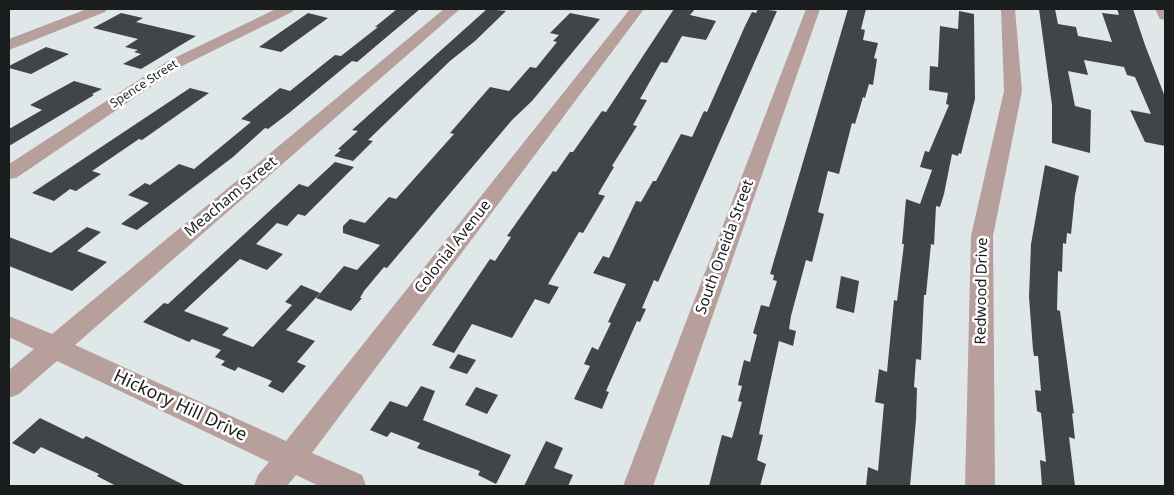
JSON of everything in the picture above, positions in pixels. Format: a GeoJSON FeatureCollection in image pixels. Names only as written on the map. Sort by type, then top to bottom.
{"type":"FeatureCollection","features":[{"type":"Feature","properties":{"kind":"street"},"geometry":{"type":"LineString","coordinates":[[9,45],[100,9]]}},
{"type":"Feature","properties":{"kind":"street","name":"Spence Street"},"geometry":{"type":"LineString","coordinates":[[9,172],[174,64],[287,9]]}},
{"type":"Feature","properties":{"kind":"street","name":"Meacham Street"},"geometry":{"type":"LineString","coordinates":[[9,386],[454,9]]}},
{"type":"Feature","properties":{"kind":"street","name":"Colonial Avenue"},"geometry":{"type":"LineString","coordinates":[[269,486],[636,9]]}},
{"type":"Feature","properties":{"kind":"street","name":"South Oneida Street"},"geometry":{"type":"LineString","coordinates":[[638,486],[813,9]]}},
{"type":"Feature","properties":{"kind":"street","name":"Redwood Drive"},"geometry":{"type":"LineString","coordinates":[[980,486],[982,236],[1013,91],[1008,9]]}},
{"type":"Feature","properties":{"kind":"street"},"geometry":{"type":"LineString","coordinates":[[1162,9],[1165,16]]}},
{"type":"Feature","properties":{"kind":"street","name":"Hickory Hill Drive"},"geometry":{"type":"LineString","coordinates":[[9,326],[351,486]]}},
{"type":"Feature","properties":{"kind":"building"},"geometry":{"type":"Polygon","coordinates":[[[397,9],[420,9],[357,62],[352,61],[289,113],[268,129],[265,128],[233,157],[137,230],[121,224],[149,203],[128,195],[145,183],[150,185],[179,164],[194,169],[251,122],[241,119],[280,88],[290,91],[335,55],[341,56],[378,27],[375,27],[397,9]]]}},
{"type":"Feature","properties":{"kind":"building"},"geometry":{"type":"Polygon","coordinates":[[[487,9],[506,11],[475,41],[450,61],[368,140],[373,141],[353,161],[334,156],[341,150],[338,149],[358,131],[352,130],[487,9]]]}},
{"type":"Feature","properties":{"kind":"building"},"geometry":{"type":"Polygon","coordinates":[[[674,9],[695,9],[690,15],[716,21],[706,40],[682,36],[667,63],[661,62],[640,99],[647,100],[633,125],[637,126],[612,166],[614,167],[598,194],[605,196],[583,233],[579,232],[548,284],[559,287],[549,304],[535,299],[512,338],[472,324],[454,353],[432,345],[490,259],[495,261],[511,237],[507,236],[553,171],[556,172],[570,152],[573,152],[602,111],[606,112],[674,9]]]}},
{"type":"Feature","properties":{"kind":"building"},"geometry":{"type":"Polygon","coordinates":[[[758,9],[777,11],[658,282],[654,280],[642,308],[646,309],[640,322],[637,321],[606,391],[609,392],[602,409],[574,399],[590,366],[584,364],[592,347],[598,350],[611,323],[608,322],[626,284],[593,273],[603,256],[609,258],[636,201],[641,202],[653,181],[656,181],[681,134],[692,137],[704,111],[707,112],[752,12],[756,13],[758,9]]]}},
{"type":"Feature","properties":{"kind":"building"},"geometry":{"type":"Polygon","coordinates":[[[848,9],[866,9],[861,29],[865,30],[863,40],[878,43],[874,58],[877,59],[873,85],[869,84],[855,124],[852,123],[839,174],[828,171],[818,212],[824,214],[812,262],[806,260],[791,316],[789,329],[796,331],[793,346],[779,341],[759,434],[763,435],[757,460],[766,464],[760,486],[709,486],[722,435],[732,438],[742,402],[738,401],[742,386],[738,385],[744,360],[750,362],[757,335],[753,333],[761,305],[769,307],[777,281],[773,280],[774,275],[770,274],[848,9]]]}},
{"type":"Feature","properties":{"kind":"building"},"geometry":{"type":"Polygon","coordinates":[[[1039,9],[1055,9],[1058,24],[1076,27],[1078,36],[1112,42],[1102,13],[1119,15],[1117,9],[1133,9],[1165,97],[1165,146],[1145,142],[1130,110],[1151,114],[1135,77],[1127,75],[1124,67],[1084,60],[1088,75],[1068,71],[1075,106],[1091,110],[1090,153],[1052,143],[1052,105],[1039,9]]]}},
{"type":"Feature","properties":{"kind":"building"},"geometry":{"type":"Polygon","coordinates":[[[959,11],[974,14],[975,99],[961,154],[959,153],[958,156],[952,154],[940,207],[936,206],[934,245],[931,244],[926,295],[924,295],[921,360],[916,359],[914,387],[917,388],[916,420],[910,486],[866,486],[868,467],[878,471],[884,404],[875,402],[879,369],[887,372],[894,300],[897,301],[904,244],[902,244],[906,199],[920,204],[932,170],[920,167],[925,151],[929,152],[949,105],[946,104],[948,93],[929,90],[930,66],[938,67],[940,26],[958,29],[959,11]]]}},
{"type":"Feature","properties":{"kind":"building"},"geometry":{"type":"Polygon","coordinates":[[[121,13],[143,18],[136,22],[196,36],[141,69],[123,64],[141,54],[134,52],[138,50],[125,47],[138,39],[93,28],[121,13]]]}},
{"type":"Feature","properties":{"kind":"building"},"geometry":{"type":"Polygon","coordinates":[[[308,13],[328,18],[281,52],[259,47],[308,13]]]}},
{"type":"Feature","properties":{"kind":"building"},"geometry":{"type":"Polygon","coordinates":[[[570,13],[600,19],[532,101],[512,120],[387,268],[384,267],[364,291],[360,298],[362,298],[351,311],[316,298],[344,266],[357,270],[380,245],[343,233],[343,226],[350,219],[365,223],[389,197],[396,199],[454,134],[450,133],[490,87],[509,91],[530,67],[536,68],[557,42],[553,41],[559,35],[550,33],[570,13]]]}},
{"type":"Feature","properties":{"kind":"building"},"geometry":{"type":"Polygon","coordinates":[[[46,47],[69,54],[31,74],[9,68],[9,66],[46,47]]]}},
{"type":"Feature","properties":{"kind":"building"},"geometry":{"type":"Polygon","coordinates":[[[74,81],[102,89],[9,146],[9,129],[42,110],[30,105],[74,81]]]}},
{"type":"Feature","properties":{"kind":"building"},"geometry":{"type":"Polygon","coordinates":[[[190,88],[209,93],[142,140],[139,139],[92,171],[101,174],[76,191],[70,189],[54,201],[32,193],[190,88]]]}},
{"type":"Feature","properties":{"kind":"building"},"geometry":{"type":"Polygon","coordinates":[[[335,162],[354,167],[305,216],[298,214],[287,226],[277,223],[256,244],[283,254],[267,270],[240,259],[184,311],[229,328],[222,335],[253,347],[292,305],[285,302],[301,285],[320,293],[286,330],[315,341],[297,362],[306,366],[283,393],[268,386],[272,381],[238,367],[235,371],[221,365],[225,361],[215,357],[221,350],[192,339],[189,342],[143,322],[164,303],[168,304],[299,184],[308,187],[335,162]]]}},
{"type":"Feature","properties":{"kind":"building"},"geometry":{"type":"Polygon","coordinates":[[[1045,165],[1079,176],[1071,234],[1067,233],[1066,244],[1063,243],[1062,272],[1058,271],[1057,310],[1060,311],[1074,414],[1072,413],[1075,439],[1069,437],[1075,486],[1042,486],[1040,460],[1046,462],[1041,413],[1037,411],[1035,390],[1041,391],[1038,356],[1034,356],[1033,350],[1029,297],[1031,244],[1045,165]]]}},
{"type":"Feature","properties":{"kind":"building"},"geometry":{"type":"Polygon","coordinates":[[[87,227],[101,232],[77,251],[107,262],[72,291],[9,266],[9,237],[51,253],[87,227]]]}},
{"type":"Feature","properties":{"kind":"building"},"geometry":{"type":"Polygon","coordinates":[[[841,276],[859,281],[854,313],[836,308],[841,276]]]}},
{"type":"Feature","properties":{"kind":"building"},"geometry":{"type":"Polygon","coordinates":[[[458,354],[476,360],[467,374],[449,368],[458,354]]]}},
{"type":"Feature","properties":{"kind":"building"},"geometry":{"type":"Polygon","coordinates":[[[421,386],[435,391],[423,420],[511,455],[496,484],[478,475],[480,471],[417,448],[420,443],[391,432],[387,437],[370,430],[390,401],[407,407],[421,386]]]}},
{"type":"Feature","properties":{"kind":"building"},"geometry":{"type":"Polygon","coordinates":[[[476,387],[498,395],[487,414],[465,405],[476,387]]]}},
{"type":"Feature","properties":{"kind":"building"},"geometry":{"type":"Polygon","coordinates":[[[40,418],[83,439],[86,436],[186,486],[116,486],[97,476],[99,474],[41,447],[34,454],[12,443],[40,418]]]}},
{"type":"Feature","properties":{"kind":"building"},"geometry":{"type":"Polygon","coordinates":[[[546,441],[563,448],[554,468],[573,475],[568,486],[524,486],[546,441]]]}}]}
